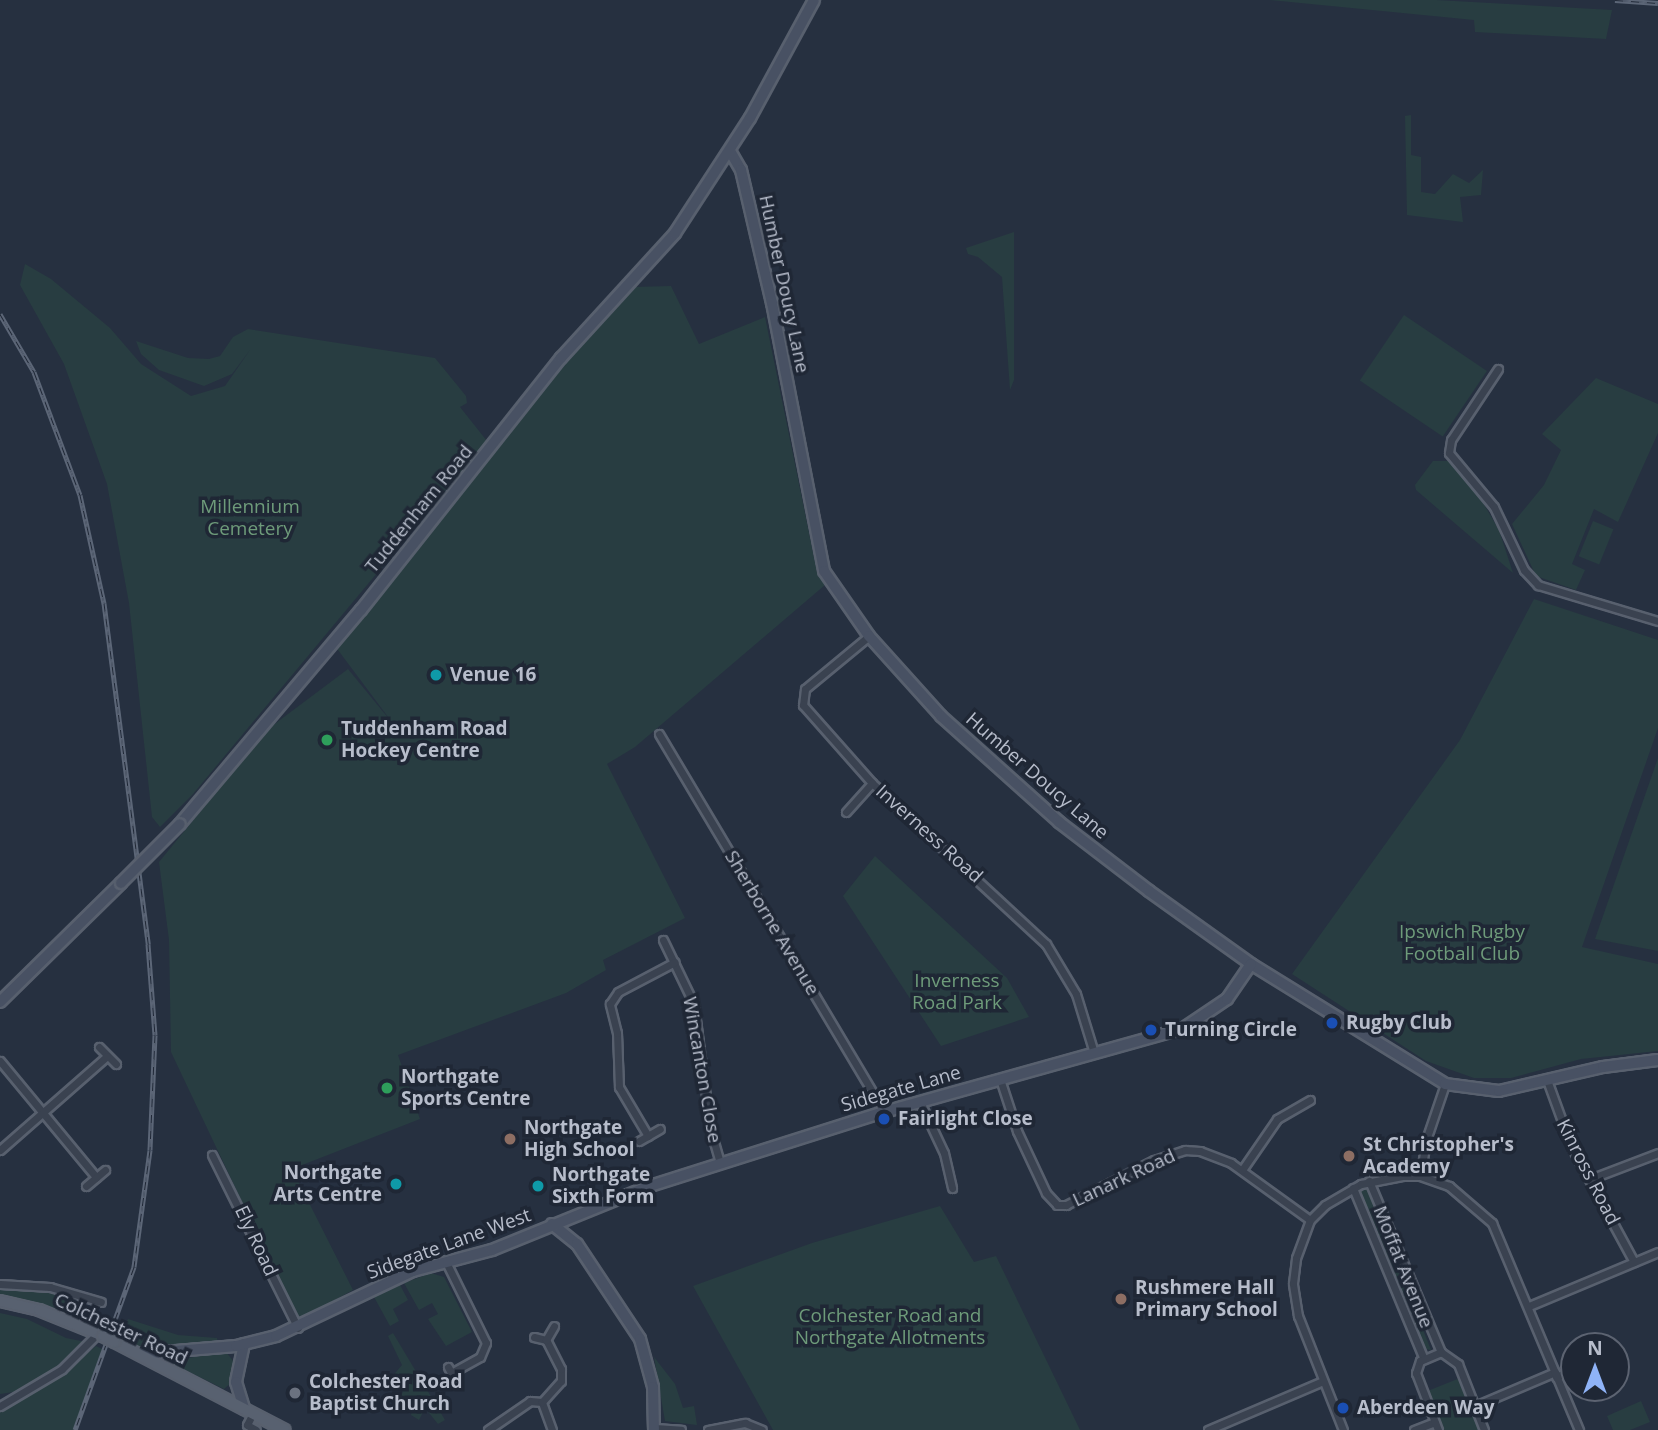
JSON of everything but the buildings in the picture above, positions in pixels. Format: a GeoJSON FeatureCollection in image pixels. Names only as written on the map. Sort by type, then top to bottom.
{"type":"FeatureCollection","features":[{"type":"Feature","properties":{"kind":"main road","name":"Colchester Road"},"geometry":{"type":"LineString","coordinates":[[0,1301],[39,1310],[100,1334],[285,1430]]}},
{"type":"Feature","properties":{"kind":"street","name":"Tuddenham Road"},"geometry":{"type":"LineString","coordinates":[[0,1002],[180,824],[368,601],[561,358],[657,255],[730,151],[814,0]]}},
{"type":"Feature","properties":{"kind":"street","name":"Humber Doucy Lane"},"geometry":{"type":"LineString","coordinates":[[730,151],[741,170],[772,303],[824,571],[869,636],[941,716],[1059,822],[1251,964],[1445,1084],[1499,1091],[1658,1060]]}},
{"type":"Feature","properties":{"kind":"street"},"geometry":{"type":"LineString","coordinates":[[1498,369],[1451,440],[1450,453],[1494,507],[1524,570],[1538,585],[1658,621]]}},
{"type":"Feature","properties":{"kind":"street","name":"Inverness Road"},"geometry":{"type":"LineString","coordinates":[[869,636],[801,697],[805,708],[872,783],[1046,944],[1076,993],[1094,1053]]}},
{"type":"Feature","properties":{"kind":"street","name":"Sherborne Avenue"},"geometry":{"type":"LineString","coordinates":[[659,734],[884,1112]]}},
{"type":"Feature","properties":{"kind":"street"},"geometry":{"type":"LineString","coordinates":[[846,812],[872,783]]}},
{"type":"Feature","properties":{"kind":"street","name":"Wincanton Close"},"geometry":{"type":"LineString","coordinates":[[663,940],[696,1014],[709,1121],[720,1164]]}},
{"type":"Feature","properties":{"kind":"street"},"geometry":{"type":"LineString","coordinates":[[648,1136],[619,1087],[617,1034],[610,1004],[618,992],[675,962]]}},
{"type":"Feature","properties":{"kind":"street","name":"Sidegate Lane"},"geometry":{"type":"LineString","coordinates":[[568,1217],[720,1164],[884,1112],[1197,1022],[1227,999],[1251,964]]}},
{"type":"Feature","properties":{"kind":"street"},"geometry":{"type":"LineString","coordinates":[[99,1047],[116,1064]]}},
{"type":"Feature","properties":{"kind":"street"},"geometry":{"type":"LineString","coordinates":[[0,1150],[107,1056]]}},
{"type":"Feature","properties":{"kind":"street"},"geometry":{"type":"LineString","coordinates":[[0,1062],[96,1178]]}},
{"type":"Feature","properties":{"kind":"street","name":"Lanark Road"},"geometry":{"type":"LineString","coordinates":[[1000,1079],[1017,1131],[1046,1193],[1058,1205],[1066,1205],[1154,1160],[1185,1150],[1216,1155],[1242,1170],[1310,1220]]}},
{"type":"Feature","properties":{"kind":"street","name":"Kinross Road"},"geometry":{"type":"LineString","coordinates":[[1547,1080],[1571,1146],[1634,1262]]}},
{"type":"Feature","properties":{"kind":"street"},"geometry":{"type":"LineString","coordinates":[[1420,1176],[1427,1137],[1445,1084]]}},
{"type":"Feature","properties":{"kind":"street"},"geometry":{"type":"LineString","coordinates":[[1242,1170],[1277,1119],[1310,1100]]}},
{"type":"Feature","properties":{"kind":"street"},"geometry":{"type":"LineString","coordinates":[[920,1102],[944,1153],[952,1188]]}},
{"type":"Feature","properties":{"kind":"street"},"geometry":{"type":"LineString","coordinates":[[639,1141],[660,1129]]}},
{"type":"Feature","properties":{"kind":"street"},"geometry":{"type":"LineString","coordinates":[[1590,1180],[1658,1153]]}},
{"type":"Feature","properties":{"kind":"street","name":"Ely Road"},"geometry":{"type":"LineString","coordinates":[[212,1155],[298,1328]]}},
{"type":"Feature","properties":{"kind":"street"},"geometry":{"type":"LineString","coordinates":[[86,1186],[105,1170]]}},
{"type":"Feature","properties":{"kind":"street"},"geometry":{"type":"LineString","coordinates":[[1343,1430],[1294,1298],[1296,1258],[1310,1220],[1353,1188],[1369,1181],[1420,1176],[1450,1186],[1483,1212],[1502,1243],[1579,1430]]}},
{"type":"Feature","properties":{"kind":"street","name":"Moffat Avenue"},"geometry":{"type":"LineString","coordinates":[[1369,1181],[1440,1352],[1458,1364],[1484,1430]]}},
{"type":"Feature","properties":{"kind":"street","name":"Moffat Avenue"},"geometry":{"type":"LineString","coordinates":[[1353,1188],[1424,1359]]}},
{"type":"Feature","properties":{"kind":"street"},"geometry":{"type":"LineString","coordinates":[[568,1217],[577,1244],[640,1339],[653,1387],[654,1429],[681,1430]]}},
{"type":"Feature","properties":{"kind":"street","name":"Sidegate Lane West"},"geometry":{"type":"LineString","coordinates":[[141,1354],[244,1345],[298,1328],[398,1278],[492,1250],[568,1217]]}},
{"type":"Feature","properties":{"kind":"street"},"geometry":{"type":"LineString","coordinates":[[552,1224],[577,1244]]}},
{"type":"Feature","properties":{"kind":"street"},"geometry":{"type":"LineString","coordinates":[[1529,1306],[1658,1252]]}},
{"type":"Feature","properties":{"kind":"street"},"geometry":{"type":"LineString","coordinates":[[446,1262],[486,1346],[480,1357],[451,1374]]}},
{"type":"Feature","properties":{"kind":"street","name":"Colchester Road"},"geometry":{"type":"LineString","coordinates":[[0,1284],[50,1287],[101,1302]]}},
{"type":"Feature","properties":{"kind":"street"},"geometry":{"type":"LineString","coordinates":[[546,1340],[554,1326]]}},
{"type":"Feature","properties":{"kind":"street"},"geometry":{"type":"LineString","coordinates":[[1,1406],[62,1369],[100,1334]]}},
{"type":"Feature","properties":{"kind":"street"},"geometry":{"type":"LineString","coordinates":[[534,1337],[546,1340]]}},
{"type":"Feature","properties":{"kind":"street"},"geometry":{"type":"LineString","coordinates":[[542,1402],[562,1378],[546,1340]]}},
{"type":"Feature","properties":{"kind":"street"},"geometry":{"type":"LineString","coordinates":[[223,1398],[236,1382],[244,1345]]}},
{"type":"Feature","properties":{"kind":"street","name":"Moffat Avenue"},"geometry":{"type":"LineString","coordinates":[[1436,1426],[1416,1373],[1424,1359],[1440,1352]]}},
{"type":"Feature","properties":{"kind":"street"},"geometry":{"type":"LineString","coordinates":[[1475,1406],[1560,1374]]}},
{"type":"Feature","properties":{"kind":"street"},"geometry":{"type":"LineString","coordinates":[[1208,1430],[1323,1381]]}},
{"type":"Feature","properties":{"kind":"street"},"geometry":{"type":"LineString","coordinates":[[236,1382],[248,1411],[247,1425],[256,1430]]}},
{"type":"Feature","properties":{"kind":"street"},"geometry":{"type":"LineString","coordinates":[[486,1427],[530,1401],[542,1402]]}},
{"type":"Feature","properties":{"kind":"street"},"geometry":{"type":"LineString","coordinates":[[542,1402],[552,1430]]}},
{"type":"Feature","properties":{"kind":"street"},"geometry":{"type":"LineString","coordinates":[[708,1430],[755,1424],[762,1430]]}},
{"type":"Feature","properties":{"kind":"street"},"geometry":{"type":"LineString","coordinates":[[1414,1430],[1436,1426]]}},
{"type":"Feature","properties":{"kind":"green space"},"geometry":{"type":"Polygon","coordinates":[[[1270,0],[1436,0],[1612,10],[1606,39],[1475,32],[1474,20],[1270,0]]]}},
{"type":"Feature","properties":{"kind":"green space"},"geometry":{"type":"Polygon","coordinates":[[[1411,115],[1411,155],[1421,157],[1421,192],[1435,194],[1453,174],[1469,183],[1483,170],[1481,195],[1460,197],[1463,222],[1407,215],[1405,116],[1411,115]]]}},
{"type":"Feature","properties":{"kind":"green space"},"geometry":{"type":"Polygon","coordinates":[[[1014,232],[1014,380],[1010,390],[1002,277],[978,257],[968,254],[966,248],[1014,232]]]}},
{"type":"Feature","properties":{"kind":"green space","name":"Millennium Cemetery"},"geometry":{"type":"Polygon","coordinates":[[[25,264],[51,279],[110,328],[141,364],[191,396],[225,386],[250,350],[232,374],[204,386],[159,370],[141,354],[136,341],[188,358],[209,359],[220,356],[233,337],[248,329],[435,358],[466,396],[467,403],[460,407],[487,441],[193,794],[160,827],[152,817],[129,603],[107,484],[64,364],[20,285],[25,264]]]}},
{"type":"Feature","properties":{"kind":"green space"},"geometry":{"type":"Polygon","coordinates":[[[671,286],[699,344],[765,317],[817,572],[825,585],[635,747],[607,764],[685,918],[603,960],[606,970],[566,993],[398,1055],[420,1119],[292,1169],[353,1290],[298,1320],[171,1052],[169,940],[159,862],[268,729],[348,669],[394,725],[335,646],[567,358],[633,287],[671,286]]]}},
{"type":"Feature","properties":{"kind":"green space"},"geometry":{"type":"Polygon","coordinates":[[[1404,315],[1487,371],[1443,436],[1360,380],[1404,315]]]}},
{"type":"Feature","properties":{"kind":"green space"},"geometry":{"type":"Polygon","coordinates":[[[1596,378],[1658,404],[1658,433],[1618,522],[1594,509],[1572,564],[1585,570],[1576,590],[1536,576],[1512,524],[1544,485],[1561,450],[1542,434],[1596,378]]]}},
{"type":"Feature","properties":{"kind":"green space"},"geometry":{"type":"Polygon","coordinates":[[[1433,461],[1449,461],[1482,501],[1499,530],[1513,573],[1416,490],[1415,485],[1433,461]]]}},
{"type":"Feature","properties":{"kind":"green space"},"geometry":{"type":"Polygon","coordinates":[[[1593,521],[1613,529],[1599,564],[1579,556],[1593,521]]]}},
{"type":"Feature","properties":{"kind":"green space","name":"Ipswich Rugby Football Club"},"geometry":{"type":"Polygon","coordinates":[[[1534,599],[1658,640],[1658,728],[1582,947],[1658,964],[1658,1051],[1581,1059],[1511,1078],[1474,1078],[1426,1061],[1292,974],[1460,740],[1534,599]]]}},
{"type":"Feature","properties":{"kind":"green space"},"geometry":{"type":"Polygon","coordinates":[[[1658,758],[1658,951],[1595,939],[1658,758]]]}},
{"type":"Feature","properties":{"kind":"green space","name":"Inverness Road Park"},"geometry":{"type":"Polygon","coordinates":[[[875,856],[1007,978],[1029,1017],[941,1046],[843,896],[875,856]]]}},
{"type":"Feature","properties":{"kind":"green space"},"geometry":{"type":"Polygon","coordinates":[[[1362,1187],[1367,1188],[1431,1350],[1425,1349],[1359,1192],[1362,1187]]]}},
{"type":"Feature","properties":{"kind":"green space","name":"Colchester Road and Northgate Allotments"},"geometry":{"type":"Polygon","coordinates":[[[940,1206],[974,1262],[996,1256],[1080,1430],[773,1430],[693,1286],[812,1243],[940,1206]]]}},
{"type":"Feature","properties":{"kind":"green space"},"geometry":{"type":"Polygon","coordinates":[[[431,1273],[444,1277],[472,1332],[446,1346],[428,1319],[438,1314],[432,1303],[419,1310],[404,1283],[431,1273]]]}},
{"type":"Feature","properties":{"kind":"green space"},"geometry":{"type":"Polygon","coordinates":[[[400,1285],[408,1300],[393,1309],[399,1321],[390,1326],[374,1297],[400,1285]]]}},
{"type":"Feature","properties":{"kind":"green space"},"geometry":{"type":"Polygon","coordinates":[[[0,1287],[57,1292],[73,1297],[64,1312],[0,1295],[0,1287]]]}},
{"type":"Feature","properties":{"kind":"green space"},"geometry":{"type":"Polygon","coordinates":[[[0,1313],[27,1319],[66,1338],[86,1342],[59,1367],[20,1391],[0,1394],[0,1313]]]}},
{"type":"Feature","properties":{"kind":"green space"},"geometry":{"type":"Polygon","coordinates":[[[128,1319],[178,1335],[217,1338],[218,1343],[140,1348],[120,1338],[128,1319]]]}},
{"type":"Feature","properties":{"kind":"green space"},"geometry":{"type":"Polygon","coordinates":[[[393,1333],[445,1420],[438,1424],[425,1408],[419,1420],[411,1415],[412,1405],[398,1400],[403,1392],[390,1379],[402,1365],[388,1336],[393,1333]]]}},
{"type":"Feature","properties":{"kind":"green space"},"geometry":{"type":"Polygon","coordinates":[[[96,1346],[104,1350],[75,1430],[0,1430],[0,1412],[61,1375],[96,1346]]]}},
{"type":"Feature","properties":{"kind":"green space"},"geometry":{"type":"Polygon","coordinates":[[[226,1352],[234,1362],[231,1383],[224,1389],[173,1364],[175,1360],[226,1352]]]}},
{"type":"Feature","properties":{"kind":"green space"},"geometry":{"type":"Polygon","coordinates":[[[654,1357],[675,1384],[683,1408],[694,1406],[697,1425],[665,1421],[654,1357]]]}},
{"type":"Feature","properties":{"kind":"green space"},"geometry":{"type":"Polygon","coordinates":[[[1460,1378],[1481,1430],[1444,1430],[1425,1392],[1460,1378]]]}},
{"type":"Feature","properties":{"kind":"green space"},"geometry":{"type":"Polygon","coordinates":[[[1641,1401],[1650,1422],[1630,1430],[1613,1430],[1607,1416],[1641,1401]]]}},
{"type":"Feature","properties":{"kind":"railway"},"geometry":{"type":"LineString","coordinates":[[1615,0],[1658,3]]}},
{"type":"Feature","properties":{"kind":"railway"},"geometry":{"type":"LineString","coordinates":[[0,314],[34,372],[80,495],[104,603],[148,944],[155,1035],[150,1150],[134,1267],[75,1430]]}},
{"type":"Feature","properties":{"kind":"place","name":"Venue 16"},"geometry":{"type":"Point","coordinates":[436,675]}},
{"type":"Feature","properties":{"kind":"place","name":"Tuddenham Road Hockey Centre"},"geometry":{"type":"Point","coordinates":[327,740]}},
{"type":"Feature","properties":{"kind":"place","name":"Rugby Club"},"geometry":{"type":"Point","coordinates":[1332,1023]}},
{"type":"Feature","properties":{"kind":"place","name":"Turning Circle"},"geometry":{"type":"Point","coordinates":[1151,1030]}},
{"type":"Feature","properties":{"kind":"place","name":"Northgate Sports Centre"},"geometry":{"type":"Point","coordinates":[387,1088]}},
{"type":"Feature","properties":{"kind":"place","name":"Fairlight Close"},"geometry":{"type":"Point","coordinates":[884,1119]}},
{"type":"Feature","properties":{"kind":"place","name":"Northgate High School"},"geometry":{"type":"Point","coordinates":[510,1139]}},
{"type":"Feature","properties":{"kind":"place","name":"St Christopher's Academy"},"geometry":{"type":"Point","coordinates":[1349,1156]}},
{"type":"Feature","properties":{"kind":"place","name":"Northgate Arts Centre"},"geometry":{"type":"Point","coordinates":[396,1184]}},
{"type":"Feature","properties":{"kind":"place","name":"Northgate Sixth Form"},"geometry":{"type":"Point","coordinates":[538,1186]}},
{"type":"Feature","properties":{"kind":"place","name":"Rushmere Hall Primary School"},"geometry":{"type":"Point","coordinates":[1121,1299]}},
{"type":"Feature","properties":{"kind":"place","name":"Colchester Road Baptist Church"},"geometry":{"type":"Point","coordinates":[295,1393]}},
{"type":"Feature","properties":{"kind":"place","name":"Aberdeen Way"},"geometry":{"type":"Point","coordinates":[1343,1408]}}]}
